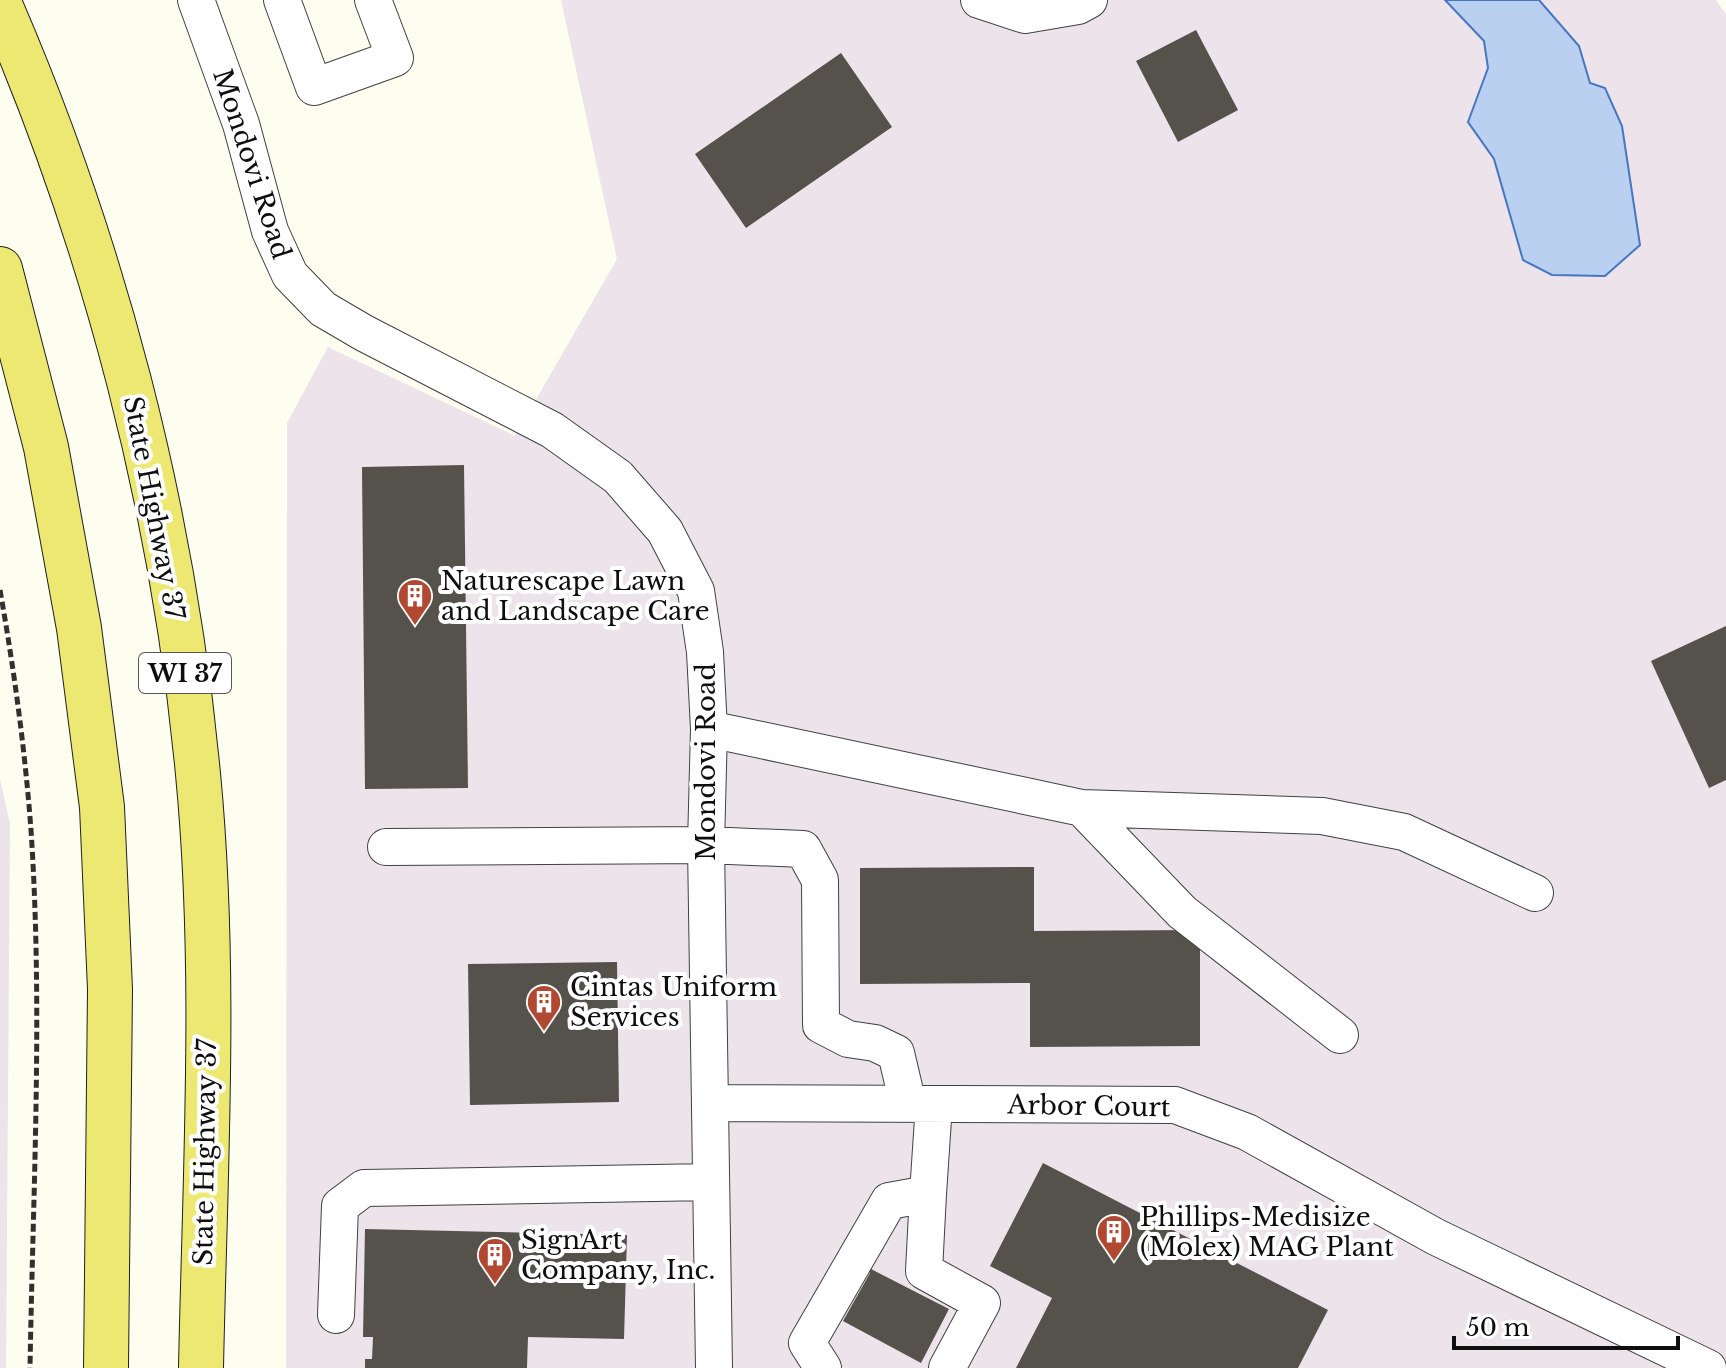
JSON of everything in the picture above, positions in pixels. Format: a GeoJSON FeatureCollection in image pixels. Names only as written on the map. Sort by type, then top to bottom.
{"type":"FeatureCollection","features":[{"type":"Feature","properties":{"kind":"main road","name":"State Highway 37"},"geometry":{"type":"LineString","coordinates":[[0,5],[63,162],[106,291],[146,454],[179,635],[198,773],[208,966],[201,1368]]}},
{"type":"Feature","properties":{"kind":"main road"},"geometry":{"type":"LineString","coordinates":[[0,269],[46,447],[79,628],[102,807],[110,989],[106,1368]]}},
{"type":"Feature","properties":{"kind":"street","name":"Mondovi Road"},"geometry":{"type":"LineString","coordinates":[[196,0],[241,124],[270,231],[290,275],[323,309],[552,430],[618,477],[665,531],[696,591],[705,652],[709,729],[706,845],[714,1368]]}},
{"type":"Feature","properties":{"kind":"street"},"geometry":{"type":"LineString","coordinates":[[282,0],[314,87],[395,58],[373,0]]}},
{"type":"Feature","properties":{"kind":"street"},"geometry":{"type":"LineString","coordinates":[[979,0],[1025,15],[1078,6],[1089,0]]}},
{"type":"Feature","properties":{"kind":"street"},"geometry":{"type":"LineString","coordinates":[[709,729],[1082,808],[1322,816],[1404,832],[1535,893]]}},
{"type":"Feature","properties":{"kind":"street"},"geometry":{"type":"LineString","coordinates":[[1082,808],[1182,912],[1340,1035]]}},
{"type":"Feature","properties":{"kind":"street"},"geometry":{"type":"LineString","coordinates":[[386,847],[706,845],[803,849],[820,880],[821,1025],[848,1039],[875,1043],[896,1053],[921,1104],[928,1194],[924,1271],[982,1303],[947,1368]]}},
{"type":"Feature","properties":{"kind":"street","name":"Arbor Court"},"geometry":{"type":"LineString","coordinates":[[710,1103],[1175,1105],[1247,1132],[1436,1237],[1708,1368]]}},
{"type":"Feature","properties":{"kind":"street"},"geometry":{"type":"LineString","coordinates":[[336,1315],[340,1206],[364,1188],[711,1182]]}},
{"type":"Feature","properties":{"kind":"street"},"geometry":{"type":"LineString","coordinates":[[823,1368],[807,1343],[889,1201],[928,1194]]}},
{"type":"Feature","properties":{"kind":"path"},"geometry":{"type":"LineString","coordinates":[[0,590],[31,829],[36,1010],[30,1368]]}},
{"type":"Feature","properties":{"kind":"shaded area"},"geometry":{"type":"Polygon","coordinates":[[[561,0],[1716,0],[1726,14],[1726,1368],[286,1368],[287,423],[328,347],[515,436],[617,259],[561,0]]]}},
{"type":"Feature","properties":{"kind":"shaded area"},"geometry":{"type":"Polygon","coordinates":[[[0,779],[10,824],[6,1368],[0,1368],[0,779]]]}},
{"type":"Feature","properties":{"kind":"water"},"geometry":{"type":"Polygon","coordinates":[[[1445,0],[1539,0],[1579,46],[1590,83],[1605,88],[1622,126],[1640,245],[1605,276],[1552,275],[1523,260],[1494,159],[1468,122],[1488,68],[1484,41],[1445,0]]]}},
{"type":"Feature","properties":{"kind":"building"},"geometry":{"type":"Polygon","coordinates":[[[1196,30],[1238,110],[1178,142],[1136,61],[1196,30]]]}},
{"type":"Feature","properties":{"kind":"building"},"geometry":{"type":"Polygon","coordinates":[[[841,53],[892,127],[746,228],[695,154],[841,53]]]}},
{"type":"Feature","properties":{"kind":"building","name":"Naturescape Lawn and Landscape Care"},"geometry":{"type":"Polygon","coordinates":[[[464,465],[468,788],[365,789],[362,467],[464,465]]]}},
{"type":"Feature","properties":{"kind":"building"},"geometry":{"type":"Polygon","coordinates":[[[1726,626],[1726,780],[1709,788],[1651,661],[1726,626]]]}},
{"type":"Feature","properties":{"kind":"building"},"geometry":{"type":"Polygon","coordinates":[[[1034,867],[1034,931],[1200,930],[1200,1046],[1030,1047],[1030,983],[860,984],[860,868],[1034,867]]]}},
{"type":"Feature","properties":{"kind":"building","name":"Cintas Uniform Services"},"geometry":{"type":"Polygon","coordinates":[[[617,962],[619,1102],[470,1105],[468,964],[617,962]]]}},
{"type":"Feature","properties":{"kind":"building","name":"Phillips-Medisize (Molex) MAG Plant"},"geometry":{"type":"Polygon","coordinates":[[[1043,1163],[1328,1310],[1298,1368],[1016,1368],[1052,1298],[990,1266],[1043,1163]]]}},
{"type":"Feature","properties":{"kind":"building","name":"SignArt Company, Inc."},"geometry":{"type":"Polygon","coordinates":[[[365,1229],[627,1235],[624,1339],[528,1337],[527,1368],[365,1368],[365,1359],[372,1359],[373,1337],[363,1337],[365,1229]]]}},
{"type":"Feature","properties":{"kind":"building"},"geometry":{"type":"Polygon","coordinates":[[[867,1267],[949,1309],[921,1363],[843,1321],[870,1273],[867,1267]]]}},
{"type":"Feature","properties":{"kind":"place","name":"Naturescape Lawn and Landscape Care"},"geometry":{"type":"Point","coordinates":[415,627]}},
{"type":"Feature","properties":{"kind":"place","name":"Cintas Uniform Services"},"geometry":{"type":"Point","coordinates":[544,1033]}},
{"type":"Feature","properties":{"kind":"place","name":"Phillips-Medisize (Molex) MAG Plant"},"geometry":{"type":"Point","coordinates":[1114,1263]}},
{"type":"Feature","properties":{"kind":"place","name":"SignArt Company, Inc."},"geometry":{"type":"Point","coordinates":[495,1286]}}]}
